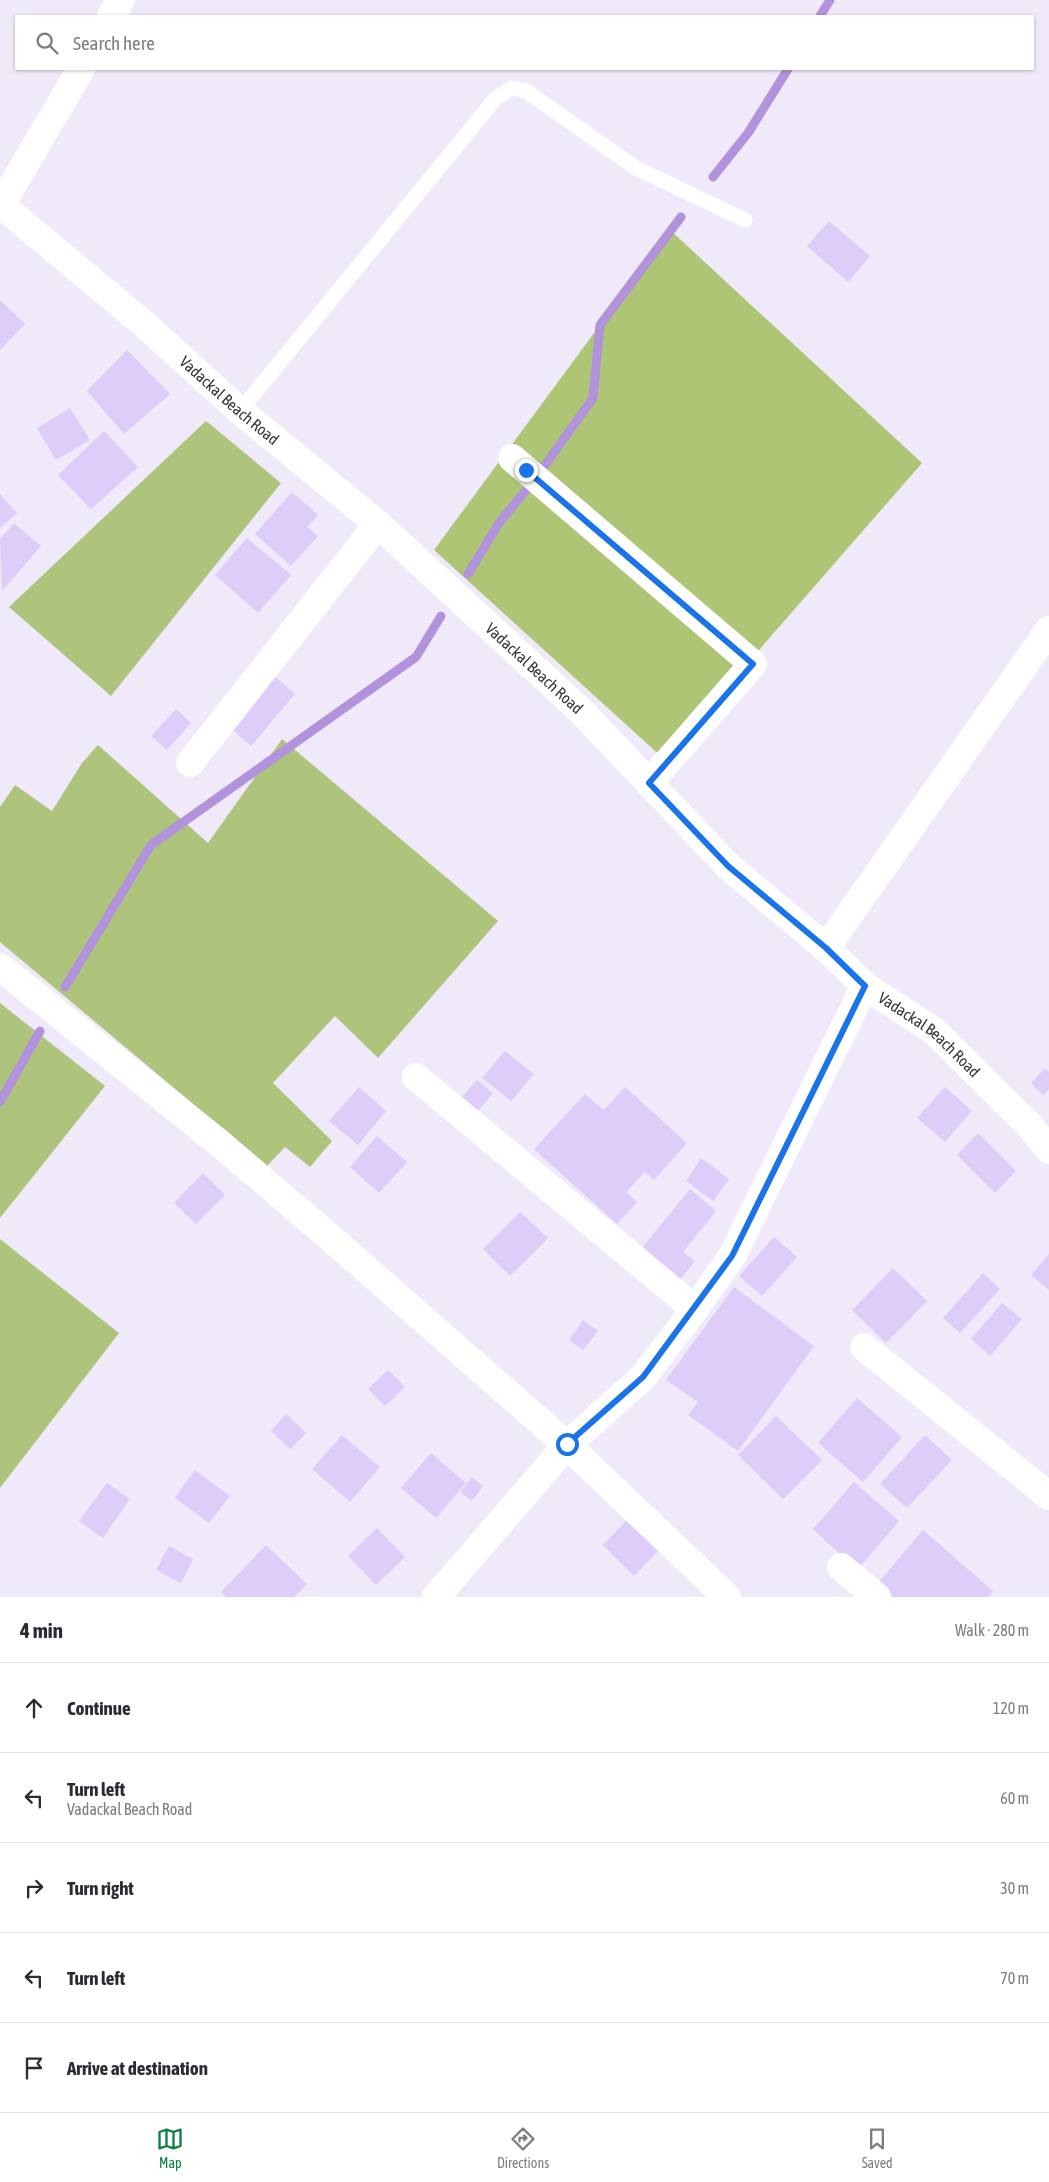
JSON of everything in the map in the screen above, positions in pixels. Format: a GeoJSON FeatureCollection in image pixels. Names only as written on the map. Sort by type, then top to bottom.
{"type":"FeatureCollection","features":[{"type":"Feature","properties":{"kind":"street"},"geometry":{"type":"LineString","coordinates":[[112,15],[121,0]]}},
{"type":"Feature","properties":{"kind":"street"},"geometry":{"type":"LineString","coordinates":[[1,205],[79,70]]}},
{"type":"Feature","properties":{"kind":"street","name":"Vadackal Beach Road"},"geometry":{"type":"LineString","coordinates":[[1,205],[144,324],[240,411],[378,524],[581,711],[728,866],[826,948],[865,986],[934,1030],[1031,1127],[1049,1150]]}},
{"type":"Feature","properties":{"kind":"street"},"geometry":{"type":"LineString","coordinates":[[527,470],[753,664],[649,783]]}},
{"type":"Feature","properties":{"kind":"street"},"geometry":{"type":"LineString","coordinates":[[190,763],[378,524]]}},
{"type":"Feature","properties":{"kind":"street"},"geometry":{"type":"LineString","coordinates":[[826,948],[1049,630]]}},
{"type":"Feature","properties":{"kind":"street"},"geometry":{"type":"LineString","coordinates":[[0,967],[218,1142],[567,1444],[727,1597]]}},
{"type":"Feature","properties":{"kind":"street"},"geometry":{"type":"LineString","coordinates":[[436,1597],[567,1444],[643,1377],[732,1256],[865,986]]}},
{"type":"Feature","properties":{"kind":"street"},"geometry":{"type":"LineString","coordinates":[[416,1076],[694,1309]]}},
{"type":"Feature","properties":{"kind":"street"},"geometry":{"type":"LineString","coordinates":[[864,1347],[1049,1496]]}},
{"type":"Feature","properties":{"kind":"street"},"geometry":{"type":"LineString","coordinates":[[840,1567],[877,1597]]}},
{"type":"Feature","properties":{"kind":"lane"},"geometry":{"type":"LineString","coordinates":[[240,411],[496,98],[512,88],[526,91],[636,168],[746,220]]}},
{"type":"Feature","properties":{"kind":"green space"},"geometry":{"type":"Polygon","coordinates":[[[670,230],[922,463],[664,759],[434,550],[670,230]]]}},
{"type":"Feature","properties":{"kind":"green space"},"geometry":{"type":"Polygon","coordinates":[[[206,421],[281,483],[111,696],[9,607],[206,421]]]}},
{"type":"Feature","properties":{"kind":"green space"},"geometry":{"type":"Polygon","coordinates":[[[282,739],[498,921],[378,1058],[335,1016],[273,1083],[332,1141],[310,1167],[285,1147],[267,1166],[0,942],[0,807],[15,785],[52,811],[82,763],[98,745],[208,843],[282,739]]]}},
{"type":"Feature","properties":{"kind":"green space"},"geometry":{"type":"Polygon","coordinates":[[[0,1003],[105,1086],[0,1218],[0,1003]]]}},
{"type":"Feature","properties":{"kind":"green space"},"geometry":{"type":"Polygon","coordinates":[[[0,1239],[119,1333],[0,1488],[0,1239]]]}},
{"type":"Feature","properties":{"kind":"building"},"geometry":{"type":"Polygon","coordinates":[[[829,221],[870,256],[848,282],[807,246],[829,221]]]}},
{"type":"Feature","properties":{"kind":"building"},"geometry":{"type":"Polygon","coordinates":[[[0,300],[25,324],[0,350],[0,300]]]}},
{"type":"Feature","properties":{"kind":"building"},"geometry":{"type":"Polygon","coordinates":[[[127,350],[170,394],[124,434],[87,391],[127,350]]]}},
{"type":"Feature","properties":{"kind":"building"},"geometry":{"type":"Polygon","coordinates":[[[70,408],[90,440],[56,460],[37,428],[70,408]]]}},
{"type":"Feature","properties":{"kind":"building"},"geometry":{"type":"Polygon","coordinates":[[[104,431],[138,467],[91,509],[58,475],[104,431]]]}},
{"type":"Feature","properties":{"kind":"building"},"geometry":{"type":"Polygon","coordinates":[[[292,492],[318,515],[307,527],[318,536],[291,566],[255,534],[292,492]]]}},
{"type":"Feature","properties":{"kind":"building"},"geometry":{"type":"Polygon","coordinates":[[[0,494],[17,513],[0,528],[0,494]]]}},
{"type":"Feature","properties":{"kind":"building"},"geometry":{"type":"Polygon","coordinates":[[[14,523],[41,546],[2,591],[0,539],[14,523]]]}},
{"type":"Feature","properties":{"kind":"building"},"geometry":{"type":"Polygon","coordinates":[[[247,538],[291,575],[258,613],[215,575],[247,538]]]}},
{"type":"Feature","properties":{"kind":"building"},"geometry":{"type":"Polygon","coordinates":[[[272,674],[295,694],[251,746],[227,725],[272,674]]]}},
{"type":"Feature","properties":{"kind":"building"},"geometry":{"type":"Polygon","coordinates":[[[176,709],[191,723],[167,750],[151,736],[176,709]]]}},
{"type":"Feature","properties":{"kind":"building"},"geometry":{"type":"Polygon","coordinates":[[[505,1051],[534,1074],[511,1101],[482,1078],[505,1051]]]}},
{"type":"Feature","properties":{"kind":"building"},"geometry":{"type":"Polygon","coordinates":[[[1045,1068],[1049,1072],[1049,1089],[1043,1095],[1031,1083],[1045,1068]]]}},
{"type":"Feature","properties":{"kind":"building"},"geometry":{"type":"Polygon","coordinates":[[[477,1080],[493,1093],[478,1111],[462,1097],[477,1080]]]}},
{"type":"Feature","properties":{"kind":"building"},"geometry":{"type":"Polygon","coordinates":[[[359,1087],[386,1111],[358,1145],[329,1121],[359,1087]]]}},
{"type":"Feature","properties":{"kind":"building"},"geometry":{"type":"Polygon","coordinates":[[[625,1087],[687,1143],[654,1180],[645,1172],[626,1192],[637,1202],[617,1224],[534,1149],[585,1094],[604,1110],[625,1087]]]}},
{"type":"Feature","properties":{"kind":"building"},"geometry":{"type":"Polygon","coordinates":[[[945,1087],[972,1111],[945,1142],[917,1118],[945,1087]]]}},
{"type":"Feature","properties":{"kind":"building"},"geometry":{"type":"Polygon","coordinates":[[[978,1133],[1016,1171],[995,1193],[957,1155],[978,1133]]]}},
{"type":"Feature","properties":{"kind":"building"},"geometry":{"type":"Polygon","coordinates":[[[377,1136],[407,1162],[379,1193],[350,1167],[377,1136]]]}},
{"type":"Feature","properties":{"kind":"building"},"geometry":{"type":"Polygon","coordinates":[[[701,1158],[729,1179],[713,1201],[686,1181],[701,1158]]]}},
{"type":"Feature","properties":{"kind":"building"},"geometry":{"type":"Polygon","coordinates":[[[203,1173],[225,1195],[196,1224],[174,1203],[203,1173]]]}},
{"type":"Feature","properties":{"kind":"building"},"geometry":{"type":"Polygon","coordinates":[[[690,1189],[716,1211],[683,1252],[695,1261],[676,1285],[637,1254],[690,1189]]]}},
{"type":"Feature","properties":{"kind":"building"},"geometry":{"type":"Polygon","coordinates":[[[520,1212],[548,1238],[510,1276],[483,1249],[520,1212]]]}},
{"type":"Feature","properties":{"kind":"building"},"geometry":{"type":"Polygon","coordinates":[[[774,1237],[797,1257],[762,1296],[739,1276],[774,1237]]]}},
{"type":"Feature","properties":{"kind":"building"},"geometry":{"type":"Polygon","coordinates":[[[1049,1254],[1049,1290],[1031,1275],[1049,1254]]]}},
{"type":"Feature","properties":{"kind":"building"},"geometry":{"type":"Polygon","coordinates":[[[893,1268],[927,1301],[886,1343],[852,1310],[893,1268]]]}},
{"type":"Feature","properties":{"kind":"building"},"geometry":{"type":"Polygon","coordinates":[[[983,1273],[1000,1289],[960,1333],[943,1318],[983,1273]]]}},
{"type":"Feature","properties":{"kind":"building"},"geometry":{"type":"Polygon","coordinates":[[[734,1287],[814,1346],[738,1451],[688,1415],[698,1402],[666,1380],[734,1287]]]}},
{"type":"Feature","properties":{"kind":"building"},"geometry":{"type":"Polygon","coordinates":[[[1002,1303],[1022,1319],[990,1356],[971,1339],[1002,1303]]]}},
{"type":"Feature","properties":{"kind":"building"},"geometry":{"type":"Polygon","coordinates":[[[583,1320],[598,1331],[583,1350],[569,1340],[583,1320]]]}},
{"type":"Feature","properties":{"kind":"building"},"geometry":{"type":"Polygon","coordinates":[[[388,1370],[405,1387],[385,1406],[368,1389],[388,1370]]]}},
{"type":"Feature","properties":{"kind":"building"},"geometry":{"type":"Polygon","coordinates":[[[857,1398],[902,1437],[863,1482],[818,1443],[857,1398]]]}},
{"type":"Feature","properties":{"kind":"building"},"geometry":{"type":"Polygon","coordinates":[[[286,1414],[306,1433],[290,1449],[271,1431],[286,1414]]]}},
{"type":"Feature","properties":{"kind":"building"},"geometry":{"type":"Polygon","coordinates":[[[776,1416],[822,1460],[783,1499],[738,1455],[776,1416]]]}},
{"type":"Feature","properties":{"kind":"building"},"geometry":{"type":"Polygon","coordinates":[[[342,1435],[380,1467],[350,1502],[312,1469],[342,1435]]]}},
{"type":"Feature","properties":{"kind":"building"},"geometry":{"type":"Polygon","coordinates":[[[925,1435],[952,1460],[907,1508],[880,1484],[925,1435]]]}},
{"type":"Feature","properties":{"kind":"building"},"geometry":{"type":"Polygon","coordinates":[[[431,1453],[466,1483],[436,1518],[401,1488],[431,1453]]]}},
{"type":"Feature","properties":{"kind":"building"},"geometry":{"type":"Polygon","coordinates":[[[195,1470],[230,1496],[209,1523],[175,1498],[195,1470]]]}},
{"type":"Feature","properties":{"kind":"building"},"geometry":{"type":"Polygon","coordinates":[[[472,1477],[483,1486],[472,1501],[460,1492],[472,1477]]]}},
{"type":"Feature","properties":{"kind":"building"},"geometry":{"type":"Polygon","coordinates":[[[854,1482],[899,1521],[857,1570],[813,1529],[854,1482]]]}},
{"type":"Feature","properties":{"kind":"building"},"geometry":{"type":"Polygon","coordinates":[[[107,1483],[130,1499],[103,1538],[79,1521],[107,1483]]]}},
{"type":"Feature","properties":{"kind":"building"},"geometry":{"type":"Polygon","coordinates":[[[627,1520],[658,1551],[634,1576],[603,1545],[627,1520]]]}},
{"type":"Feature","properties":{"kind":"building"},"geometry":{"type":"Polygon","coordinates":[[[377,1528],[405,1557],[376,1585],[348,1556],[377,1528]]]}},
{"type":"Feature","properties":{"kind":"building"},"geometry":{"type":"Polygon","coordinates":[[[923,1530],[993,1591],[988,1597],[892,1597],[877,1584],[923,1530]]]}},
{"type":"Feature","properties":{"kind":"building"},"geometry":{"type":"Polygon","coordinates":[[[266,1545],[307,1584],[294,1597],[226,1597],[221,1592],[266,1545]]]}},
{"type":"Feature","properties":{"kind":"building"},"geometry":{"type":"Polygon","coordinates":[[[169,1546],[193,1559],[181,1583],[156,1570],[169,1546]]]}},
{"type":"Feature","properties":{"kind":"waterway"},"geometry":{"type":"LineString","coordinates":[[821,15],[830,0]]}},
{"type":"Feature","properties":{"kind":"waterway"},"geometry":{"type":"LineString","coordinates":[[713,177],[748,133],[787,70]]}},
{"type":"Feature","properties":{"kind":"waterway"},"geometry":{"type":"LineString","coordinates":[[468,574],[499,523],[535,479],[593,398],[600,325],[681,217]]}},
{"type":"Feature","properties":{"kind":"waterway"},"geometry":{"type":"LineString","coordinates":[[65,987],[151,845],[416,657],[441,616]]}},
{"type":"Feature","properties":{"kind":"waterway"},"geometry":{"type":"LineString","coordinates":[[0,1102],[40,1031]]}},
{"type":"Feature","properties":{"kind":"route"},"geometry":{"type":"LineString","coordinates":[[526,470],[753,664],[649,783],[728,866],[826,948],[865,986],[732,1256],[643,1377],[567,1444]]}}]}
